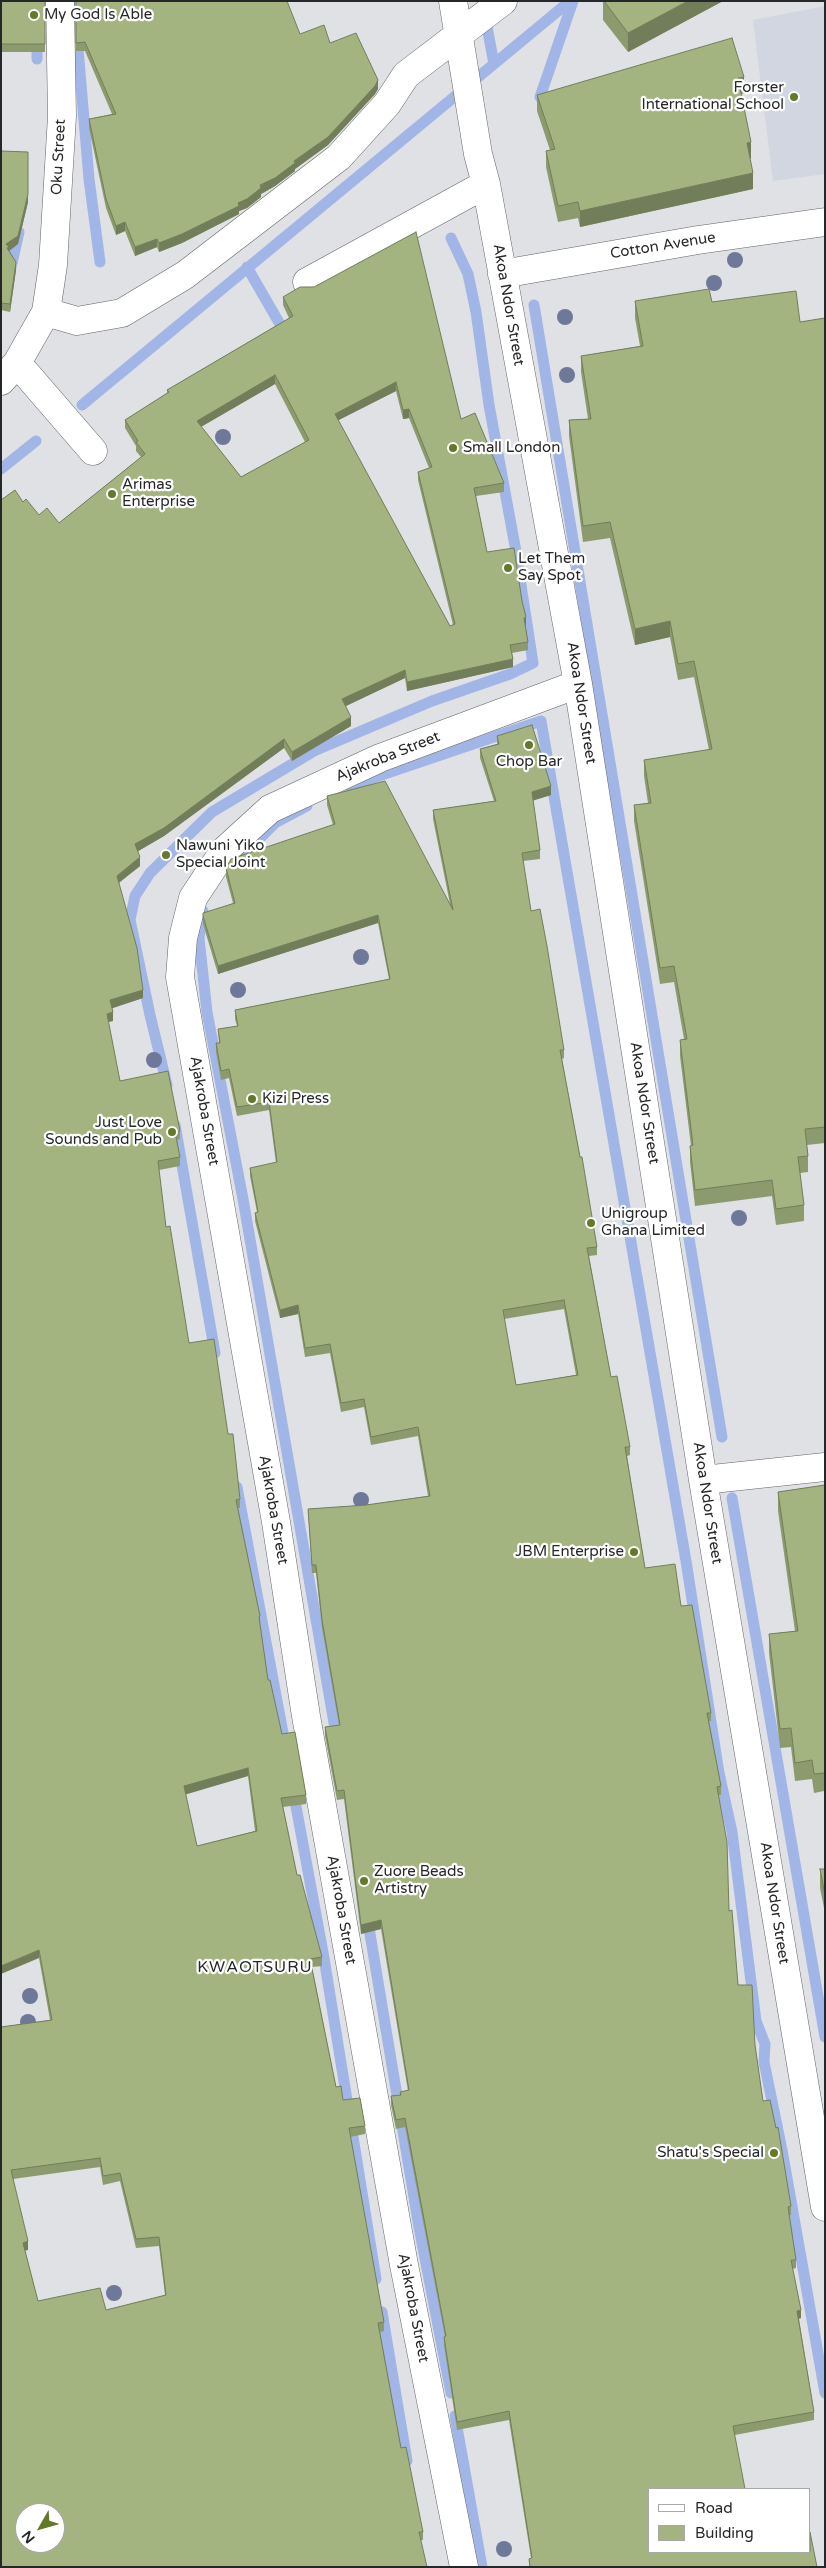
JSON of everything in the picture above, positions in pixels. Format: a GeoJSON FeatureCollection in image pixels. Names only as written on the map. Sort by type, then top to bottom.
{"type":"FeatureCollection","features":[{"type":"Feature","properties":{"kind":"street","name":"Oku Street"},"geometry":{"type":"LineString","coordinates":[[46,312],[53,266],[62,116],[60,1]]}},
{"type":"Feature","properties":{"kind":"street","name":"Akoa Ndor Street"},"geometry":{"type":"LineString","coordinates":[[454,1],[478,154],[486,184],[578,684],[703,1480],[825,2207]]}},
{"type":"Feature","properties":{"kind":"street"},"geometry":{"type":"LineString","coordinates":[[93,452],[9,372],[46,312],[77,321],[122,313],[185,275],[339,157],[387,104],[406,75],[503,1]]}},
{"type":"Feature","properties":{"kind":"street"},"geometry":{"type":"LineString","coordinates":[[307,282],[486,184]]}},
{"type":"Feature","properties":{"kind":"street","name":"Cotton Avenue"},"geometry":{"type":"LineString","coordinates":[[502,274],[698,240],[825,222]]}},
{"type":"Feature","properties":{"kind":"street","name":"Ajakroba Street"},"geometry":{"type":"LineString","coordinates":[[464,2567],[404,2265],[306,1716],[276,1522],[180,977],[183,938],[193,898],[224,851],[270,809],[380,758],[578,684]]}},
{"type":"Feature","properties":{"kind":"street"},"geometry":{"type":"LineString","coordinates":[[703,1480],[825,1467]]}},
{"type":"Feature","properties":{"kind":"shaded area","name":"Forster International School"},"geometry":{"type":"Polygon","coordinates":[[[825,6],[825,174],[773,181],[753,20],[825,6]]]}},
{"type":"Feature","properties":{"kind":"building"},"geometry":{"type":"Polygon","coordinates":[[[1,1],[45,1],[45,44],[1,44],[1,1]]]}},
{"type":"Feature","properties":{"kind":"building"},"geometry":{"type":"Polygon","coordinates":[[[76,1],[287,1],[300,34],[324,25],[330,43],[356,33],[378,80],[375,86],[328,137],[294,161],[295,163],[275,178],[260,185],[261,188],[247,199],[238,203],[239,206],[182,234],[159,243],[157,239],[135,247],[125,222],[116,226],[106,199],[89,119],[116,114],[85,42],[76,43],[76,1]]]}},
{"type":"Feature","properties":{"kind":"building"},"geometry":{"type":"Polygon","coordinates":[[[604,1],[688,1],[628,33],[604,1]]]}},
{"type":"Feature","properties":{"kind":"building"},"geometry":{"type":"Polygon","coordinates":[[[732,38],[744,77],[738,78],[751,142],[747,143],[753,173],[580,211],[578,202],[558,206],[546,151],[555,149],[537,95],[732,38]]]}},
{"type":"Feature","properties":{"kind":"building"},"geometry":{"type":"Polygon","coordinates":[[[1,151],[28,152],[28,194],[18,236],[6,244],[16,262],[10,304],[1,303],[1,151]]]}},
{"type":"Feature","properties":{"kind":"building"},"geometry":{"type":"Polygon","coordinates":[[[416,232],[461,419],[475,413],[504,483],[474,488],[487,552],[514,548],[526,617],[524,618],[528,642],[510,645],[513,659],[407,682],[405,670],[342,699],[351,717],[292,752],[284,739],[164,828],[135,844],[140,857],[117,876],[137,948],[143,990],[110,1000],[113,1012],[107,1014],[120,1081],[168,1071],[180,1131],[175,1132],[180,1157],[158,1161],[166,1227],[170,1226],[189,1343],[214,1339],[228,1434],[233,1434],[240,1499],[236,1500],[260,1616],[268,1680],[270,1680],[282,1734],[295,1732],[306,1795],[281,1798],[297,1875],[300,1875],[322,1957],[310,1959],[336,2087],[341,2086],[343,2100],[360,2098],[365,2126],[349,2128],[384,2322],[378,2323],[401,2448],[406,2447],[423,2532],[419,2532],[427,2567],[1,2567],[1,2027],[52,2020],[39,1950],[1,1966],[1,500],[15,490],[23,502],[26,499],[39,515],[47,508],[59,523],[145,454],[136,442],[138,441],[125,420],[169,392],[167,390],[293,316],[283,297],[300,287],[314,287],[416,232]],[[275,375],[197,421],[241,477],[309,440],[275,375]],[[396,382],[335,414],[450,626],[455,624],[418,472],[432,467],[409,409],[403,410],[396,382]],[[248,1768],[184,1786],[197,1846],[257,1831],[248,1768]],[[100,2158],[11,2170],[28,2241],[23,2243],[38,2301],[100,2288],[106,2310],[166,2295],[159,2237],[136,2239],[120,2173],[103,2176],[100,2158]]]}},
{"type":"Feature","properties":{"kind":"building"},"geometry":{"type":"Polygon","coordinates":[[[709,289],[712,302],[796,291],[800,322],[825,318],[825,1127],[805,1129],[808,1156],[798,1157],[804,1205],[776,1209],[772,1180],[695,1190],[690,1146],[693,1145],[680,1040],[687,1039],[674,966],[660,968],[634,805],[651,803],[644,760],[712,749],[694,661],[678,664],[670,621],[635,629],[610,522],[583,526],[569,420],[591,419],[581,356],[643,346],[635,301],[709,289]]]}},
{"type":"Feature","properties":{"kind":"building"},"geometry":{"type":"Polygon","coordinates":[[[532,725],[551,786],[532,792],[540,850],[522,853],[531,911],[540,909],[547,946],[564,1050],[560,1050],[580,1157],[582,1157],[597,1247],[587,1248],[611,1377],[617,1376],[630,1447],[625,1447],[645,1568],[675,1564],[681,1606],[692,1605],[711,1713],[707,1713],[721,1786],[717,1787],[727,1842],[729,1911],[732,1910],[738,1985],[752,1985],[755,2045],[763,2101],[770,2100],[776,2128],[778,2127],[791,2206],[788,2207],[796,2260],[791,2260],[801,2310],[797,2311],[814,2412],[733,2426],[745,2488],[648,2488],[648,2553],[811,2553],[811,2537],[817,2567],[530,2567],[529,2559],[532,2558],[509,2411],[457,2422],[444,2337],[446,2336],[405,2118],[396,2120],[391,2096],[401,2095],[400,2092],[409,2090],[381,1920],[361,1925],[344,1790],[337,1791],[325,1727],[340,1725],[322,1620],[316,1565],[312,1565],[308,1509],[366,1505],[430,1496],[418,1427],[371,1437],[364,1399],[341,1403],[330,1344],[305,1348],[298,1305],[280,1310],[255,1213],[258,1212],[250,1168],[277,1162],[269,1102],[237,1107],[229,1069],[221,1071],[216,1043],[220,1043],[218,1029],[238,1026],[235,1010],[390,979],[378,915],[218,966],[203,913],[235,903],[226,868],[231,859],[335,824],[327,796],[385,781],[453,910],[433,810],[496,801],[480,749],[499,744],[497,736],[532,725]],[[564,1300],[503,1310],[516,1385],[578,1375],[564,1300]]]}},
{"type":"Feature","properties":{"kind":"building"},"geometry":{"type":"Polygon","coordinates":[[[825,1485],[825,1777],[824,1773],[814,1774],[812,1760],[795,1763],[791,1728],[780,1729],[769,1634],[798,1631],[778,1492],[825,1485]]]}},
{"type":"Feature","properties":{"kind":"building"},"geometry":{"type":"Polygon","coordinates":[[[820,1869],[825,1869],[825,1895],[820,1869]]]}},
{"type":"Feature","properties":{"kind":"waterway"},"geometry":{"type":"LineString","coordinates":[[74,1],[89,179],[100,262]]}},
{"type":"Feature","properties":{"kind":"waterway"},"geometry":{"type":"LineString","coordinates":[[82,405],[570,1]]}},
{"type":"Feature","properties":{"kind":"waterway"},"geometry":{"type":"LineString","coordinates":[[540,97],[573,1]]}},
{"type":"Feature","properties":{"kind":"waterway"},"geometry":{"type":"LineString","coordinates":[[485,16],[494,64]]}},
{"type":"Feature","properties":{"kind":"waterway"},"geometry":{"type":"LineString","coordinates":[[37,38],[37,59]]}},
{"type":"Feature","properties":{"kind":"waterway"},"geometry":{"type":"LineString","coordinates":[[10,272],[19,232]]}},
{"type":"Feature","properties":{"kind":"waterway"},"geometry":{"type":"LineString","coordinates":[[167,1085],[130,920],[135,896],[150,873],[212,812],[314,751],[432,701],[510,674],[533,663],[515,546],[489,405],[476,312],[468,274],[451,238]]}},
{"type":"Feature","properties":{"kind":"waterway"},"geometry":{"type":"LineString","coordinates":[[247,267],[281,326]]}},
{"type":"Feature","properties":{"kind":"waterway"},"geometry":{"type":"LineString","coordinates":[[534,305],[722,1437]]}},
{"type":"Feature","properties":{"kind":"waterway"},"geometry":{"type":"LineString","coordinates":[[1,469],[36,441]]}},
{"type":"Feature","properties":{"kind":"waterway"},"geometry":{"type":"LineString","coordinates":[[349,786],[541,721],[686,1561],[719,1773],[732,1832],[756,2021],[765,2044],[764,2062],[782,2150],[825,2393]]}},
{"type":"Feature","properties":{"kind":"waterway"},"geometry":{"type":"LineString","coordinates":[[231,867],[275,823],[307,806]]}},
{"type":"Feature","properties":{"kind":"waterway"},"geometry":{"type":"LineString","coordinates":[[203,911],[199,938],[207,1012],[243,1199],[337,1740]]}},
{"type":"Feature","properties":{"kind":"waterway"},"geometry":{"type":"LineString","coordinates":[[175,1125],[215,1353]]}},
{"type":"Feature","properties":{"kind":"waterway"},"geometry":{"type":"LineString","coordinates":[[237,1487],[286,1749]]}},
{"type":"Feature","properties":{"kind":"waterway"},"geometry":{"type":"LineString","coordinates":[[732,1498],[825,2037]]}},
{"type":"Feature","properties":{"kind":"waterway"},"geometry":{"type":"LineString","coordinates":[[293,1790],[324,1958],[376,2279]]}},
{"type":"Feature","properties":{"kind":"waterway"},"geometry":{"type":"LineString","coordinates":[[367,1916],[419,2227],[451,2393]]}},
{"type":"Feature","properties":{"kind":"waterway"},"geometry":{"type":"LineString","coordinates":[[382,2312],[407,2461]]}},
{"type":"Feature","properties":{"kind":"waterway"},"geometry":{"type":"LineString","coordinates":[[455,2416],[482,2567]]}},
{"type":"Feature","properties":{"kind":"place","name":"My God Is Able"},"geometry":{"type":"Point","coordinates":[34,15]}},
{"type":"Feature","properties":{"kind":"place","name":"Forster International School"},"geometry":{"type":"Point","coordinates":[794,97]}},
{"type":"Feature","properties":{"kind":"place","name":"Small London"},"geometry":{"type":"Point","coordinates":[453,448]}},
{"type":"Feature","properties":{"kind":"place","name":"Arimas Enterprise"},"geometry":{"type":"Point","coordinates":[112,494]}},
{"type":"Feature","properties":{"kind":"place","name":"Let Them Say Spot"},"geometry":{"type":"Point","coordinates":[508,568]}},
{"type":"Feature","properties":{"kind":"place","name":"Chop Bar"},"geometry":{"type":"Point","coordinates":[529,745]}},
{"type":"Feature","properties":{"kind":"place","name":"Nawuni Yiko Special Joint"},"geometry":{"type":"Point","coordinates":[166,855]}},
{"type":"Feature","properties":{"kind":"place","name":"Kizi Press"},"geometry":{"type":"Point","coordinates":[252,1099]}},
{"type":"Feature","properties":{"kind":"place","name":"Just Love Sounds and Pub"},"geometry":{"type":"Point","coordinates":[172,1132]}},
{"type":"Feature","properties":{"kind":"place","name":"Unigroup Ghana Limited"},"geometry":{"type":"Point","coordinates":[591,1223]}},
{"type":"Feature","properties":{"kind":"place","name":"JBM Enterprise"},"geometry":{"type":"Point","coordinates":[634,1552]}},
{"type":"Feature","properties":{"kind":"place","name":"Zuore Beads Artistry"},"geometry":{"type":"Point","coordinates":[364,1881]}},
{"type":"Feature","properties":{"kind":"place","name":"Shatu's Special"},"geometry":{"type":"Point","coordinates":[774,2153]}},
{"type":"Feature","properties":{"kind":"district","name":"KWAOTSURU"},"geometry":{"type":"Point","coordinates":[255,1968]}}]}
